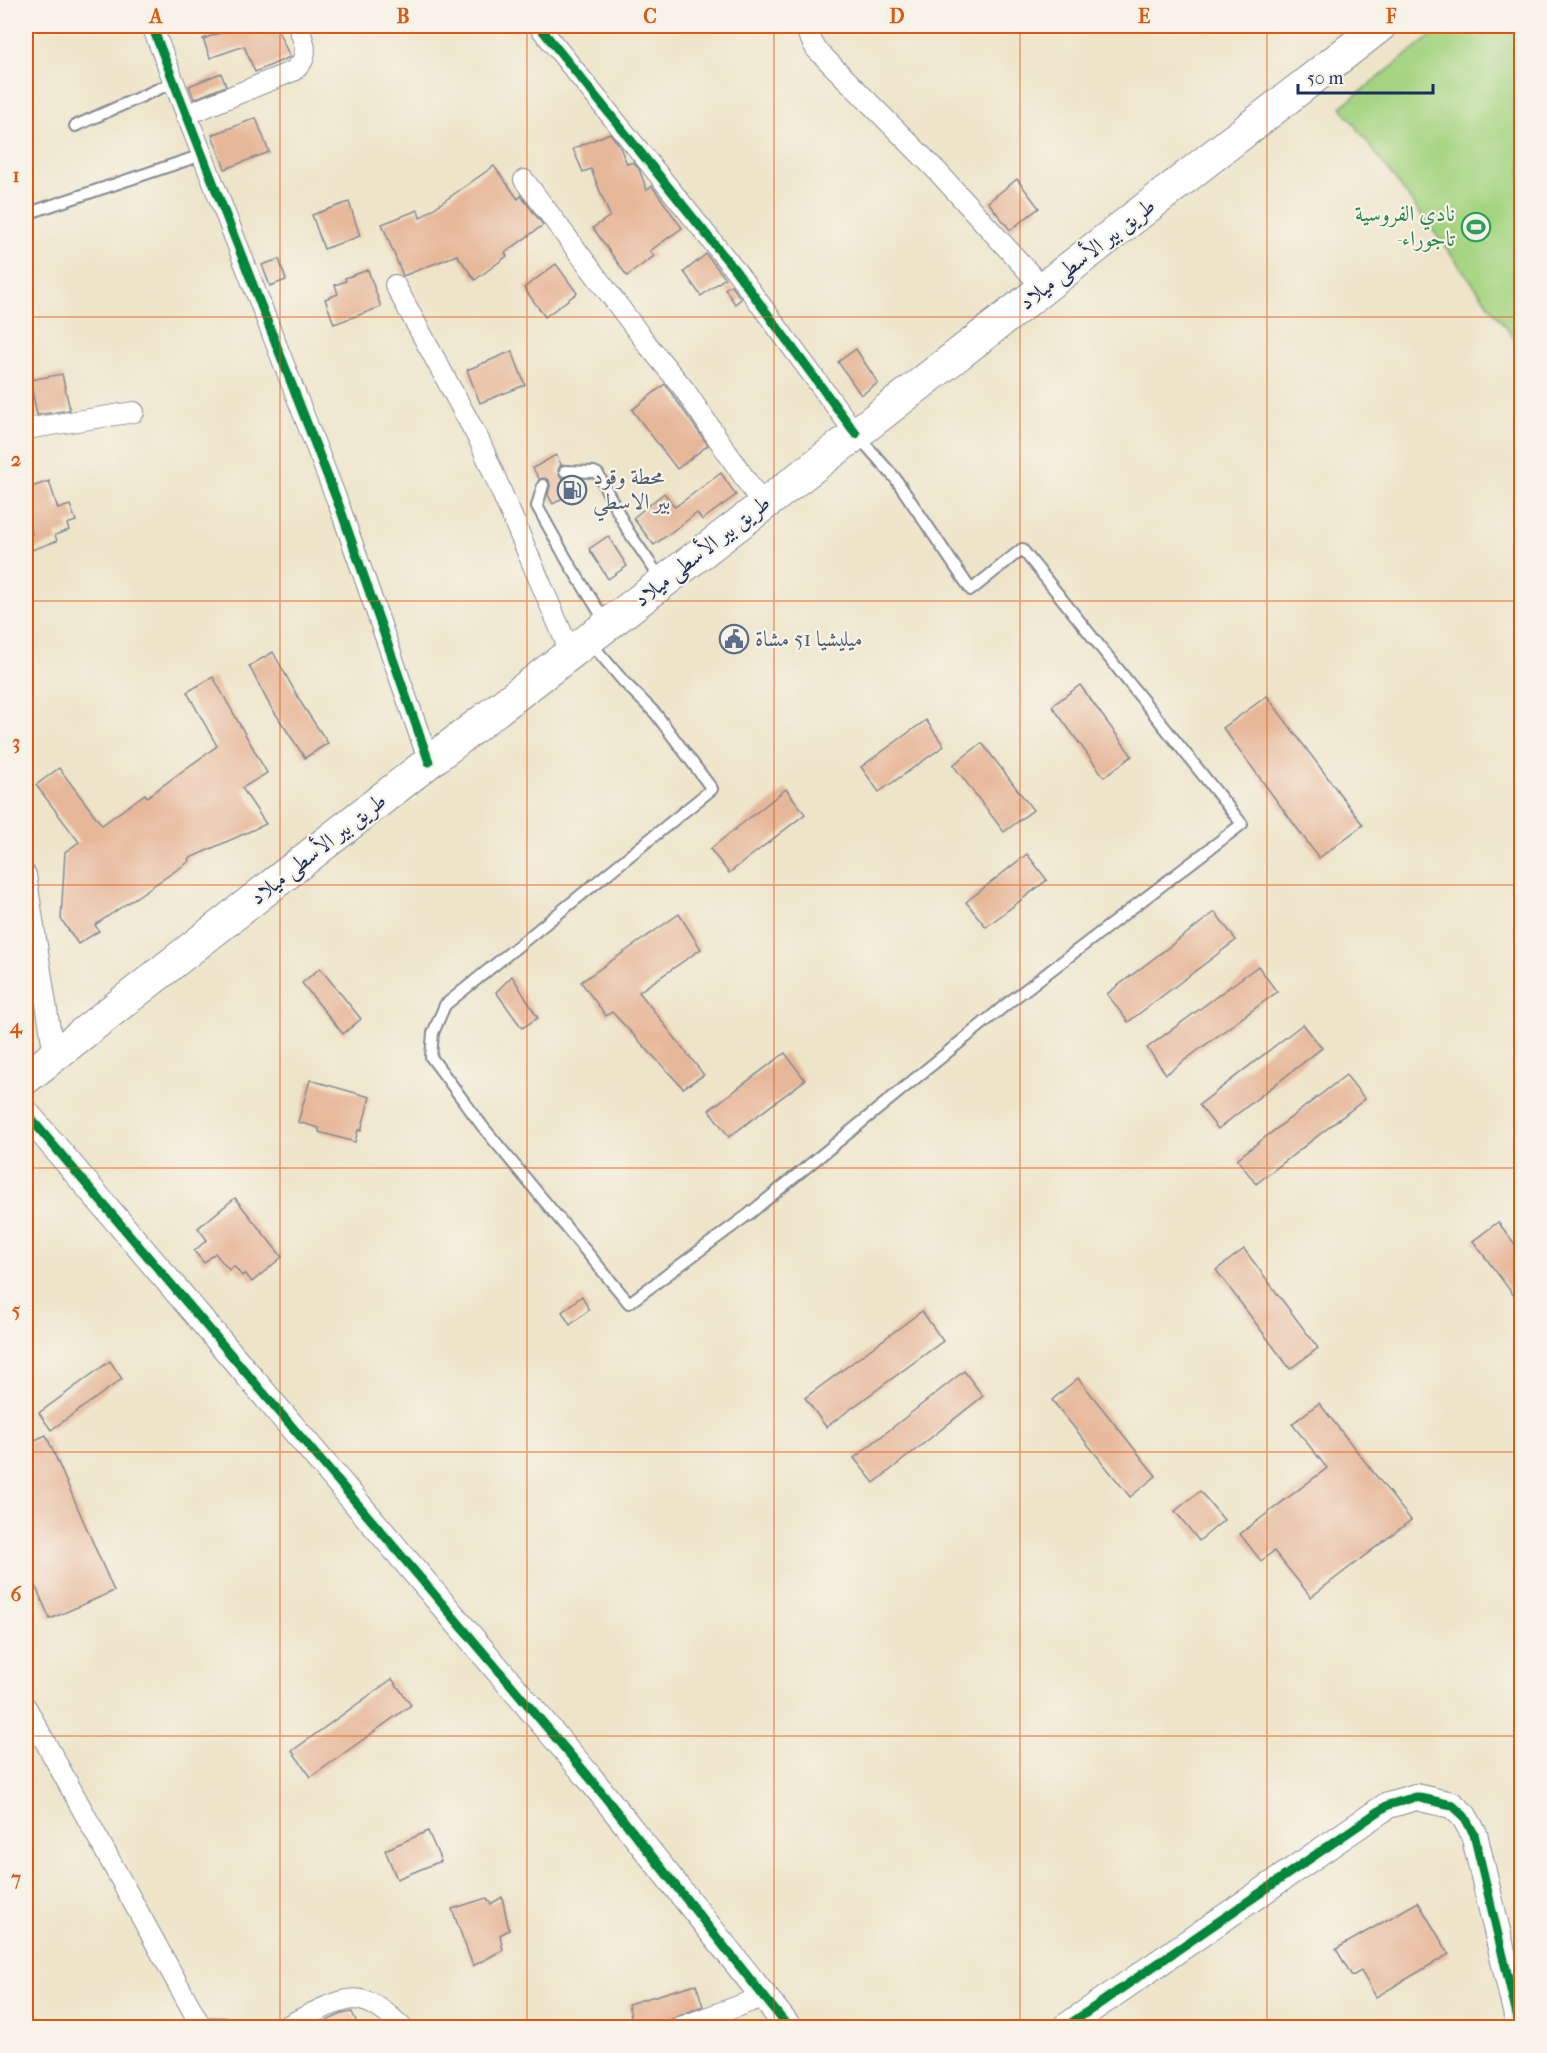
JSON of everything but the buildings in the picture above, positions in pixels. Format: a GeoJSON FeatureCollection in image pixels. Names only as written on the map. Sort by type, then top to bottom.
{"type":"FeatureCollection","features":[{"type":"Feature","properties":{"kind":"main road","name":"طريق بير الأسطى ميلاد"},"geometry":{"type":"LineString","coordinates":[[26,1078],[429,762],[856,434],[1380,26]]}},
{"type":"Feature","properties":{"kind":"street"},"geometry":{"type":"LineString","coordinates":[[152,26],[339,508],[429,762]]}},
{"type":"Feature","properties":{"kind":"street"},"geometry":{"type":"LineString","coordinates":[[186,115],[293,71],[300,66],[305,56],[305,43],[298,26]]}},
{"type":"Feature","properties":{"kind":"street"},"geometry":{"type":"LineString","coordinates":[[539,26],[735,270],[856,434]]}},
{"type":"Feature","properties":{"kind":"street"},"geometry":{"type":"LineString","coordinates":[[806,26],[816,49],[938,172],[1043,288]]}},
{"type":"Feature","properties":{"kind":"street"},"geometry":{"type":"LineString","coordinates":[[524,180],[605,289],[684,389],[762,505]]}},
{"type":"Feature","properties":{"kind":"street"},"geometry":{"type":"LineString","coordinates":[[395,285],[589,640]]}},
{"type":"Feature","properties":{"kind":"street"},"geometry":{"type":"LineString","coordinates":[[26,429],[134,412]]}},
{"type":"Feature","properties":{"kind":"street"},"geometry":{"type":"LineString","coordinates":[[26,875],[54,1055]]}},
{"type":"Feature","properties":{"kind":"street"},"geometry":{"type":"LineString","coordinates":[[26,1113],[589,1777],[789,2028]]}},
{"type":"Feature","properties":{"kind":"street"},"geometry":{"type":"LineString","coordinates":[[26,1707],[202,2027],[251,2028]]}},
{"type":"Feature","properties":{"kind":"street"},"geometry":{"type":"LineString","coordinates":[[1064,2028],[1388,1804],[1416,1797],[1452,1805],[1464,1816],[1474,1834],[1520,2028]]}},
{"type":"Feature","properties":{"kind":"street"},"geometry":{"type":"LineString","coordinates":[[678,2028],[763,1997]]}},
{"type":"Feature","properties":{"kind":"street"},"geometry":{"type":"LineString","coordinates":[[283,2028],[337,2002],[359,1999],[383,2009],[403,2028]]}},
{"type":"Feature","properties":{"kind":"lane"},"geometry":{"type":"LineString","coordinates":[[75,126],[174,82]]}},
{"type":"Feature","properties":{"kind":"lane"},"geometry":{"type":"LineString","coordinates":[[26,213],[202,154]]}},
{"type":"Feature","properties":{"kind":"lane"},"geometry":{"type":"LineString","coordinates":[[543,485],[537,506],[568,562],[589,640],[624,682],[656,714],[712,789],[445,1005],[433,1033],[431,1057],[483,1127],[629,1303],[749,1214],[1008,1003],[1242,824],[1022,549],[971,590],[895,478],[856,434]]}},
{"type":"Feature","properties":{"kind":"lane"},"geometry":{"type":"LineString","coordinates":[[565,471],[585,471],[598,474],[628,531],[663,581]]}},
{"type":"Feature","properties":{"kind":"green space","name":"نادي الفروسية -تاجوراء"},"geometry":{"type":"Polygon","coordinates":[[[1444,26],[1521,26],[1521,348],[1341,107],[1444,26]]]}},
{"type":"Feature","properties":{"kind":"cycle path"},"geometry":{"type":"LineString","coordinates":[[152,26],[340,508],[429,762]]}},
{"type":"Feature","properties":{"kind":"cycle path"},"geometry":{"type":"LineString","coordinates":[[539,26],[735,270],[856,434]]}},
{"type":"Feature","properties":{"kind":"cycle path"},"geometry":{"type":"LineString","coordinates":[[26,1113],[589,1777],[789,2028]]}},
{"type":"Feature","properties":{"kind":"cycle path"},"geometry":{"type":"LineString","coordinates":[[1064,2028],[1388,1805],[1416,1797],[1452,1805],[1464,1816],[1474,1834],[1520,2028]]}},
{"type":"Feature","properties":{"kind":"place","name":"نادي الفروسية -تاجوراء"},"geometry":{"type":"Point","coordinates":[1476,227]}},
{"type":"Feature","properties":{"kind":"place","name":"محطة وقود بير الاسطي"},"geometry":{"type":"Point","coordinates":[572,490]}},
{"type":"Feature","properties":{"kind":"place","name":"ميليشيا 51 مشاة"},"geometry":{"type":"Point","coordinates":[734,639]}}]}
